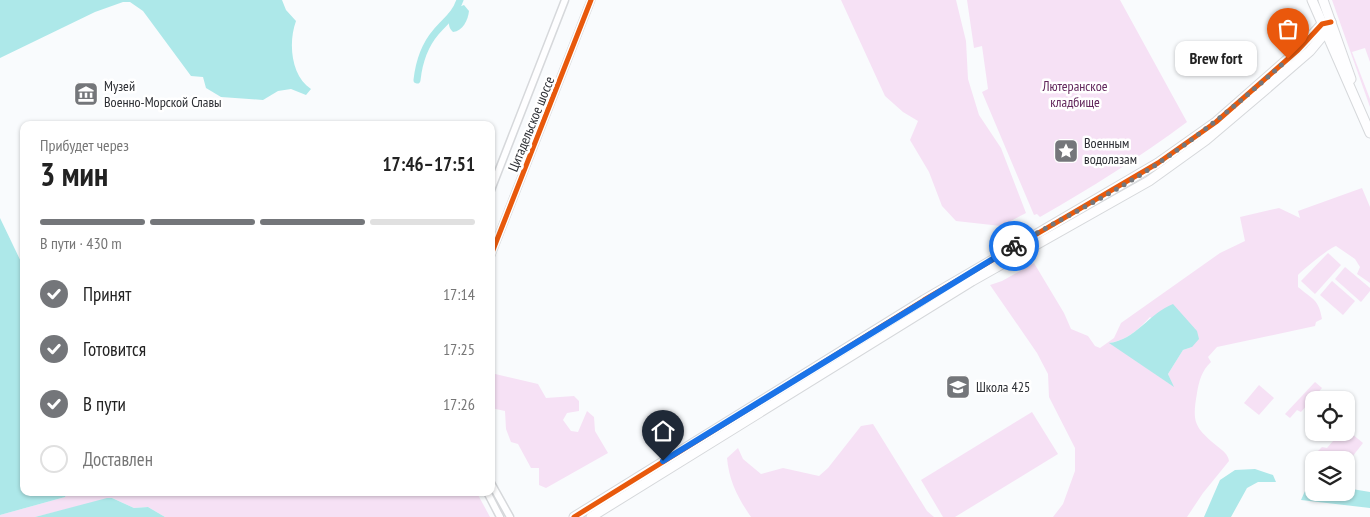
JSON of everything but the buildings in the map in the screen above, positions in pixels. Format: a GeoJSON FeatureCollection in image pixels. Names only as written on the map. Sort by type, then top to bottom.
{"type":"FeatureCollection","features":[{"type":"Feature","properties":{"kind":"street","name":"Цитадельское шоссе"},"geometry":{"type":"LineString","coordinates":[[495,180],[565,0]]}},
{"type":"Feature","properties":{"kind":"street","name":"Цитадельское шоссе"},"geometry":{"type":"LineString","coordinates":[[495,245],[591,0]]}},
{"type":"Feature","properties":{"kind":"street"},"geometry":{"type":"LineString","coordinates":[[1312,0],[1326,23],[1370,133]]}},
{"type":"Feature","properties":{"kind":"street"},"geometry":{"type":"LineString","coordinates":[[1323,0],[1326,33],[1370,133]]}},
{"type":"Feature","properties":{"kind":"street"},"geometry":{"type":"LineString","coordinates":[[574,517],[924,300],[1158,163],[1216,122],[1326,23]]}},
{"type":"Feature","properties":{"kind":"street"},"geometry":{"type":"LineString","coordinates":[[592,517],[972,281],[1149,181],[1221,128],[1310,51],[1326,33]]}},
{"type":"Feature","properties":{"kind":"street"},"geometry":{"type":"LineString","coordinates":[[1310,51],[1324,48],[1335,54]]}},
{"type":"Feature","properties":{"kind":"street"},"geometry":{"type":"LineString","coordinates":[[495,490],[510,517]]}},
{"type":"Feature","properties":{"kind":"street"},"geometry":{"type":"LineString","coordinates":[[489,496],[500,517]]}},
{"type":"Feature","properties":{"kind":"green space"},"geometry":{"type":"Polygon","coordinates":[[[841,0],[956,0],[966,41],[968,79],[979,115],[1001,148],[1026,213],[1001,226],[956,221],[942,206],[929,172],[910,140],[918,121],[903,112],[885,96],[841,0]]]}},
{"type":"Feature","properties":{"kind":"green space","name":"Лютеранское кладбище"},"geometry":{"type":"Polygon","coordinates":[[[967,0],[1120,0],[1187,122],[1133,160],[1078,195],[1040,217],[1037,214],[1034,215],[982,92],[988,89],[982,46],[974,48],[967,0]]]}},
{"type":"Feature","properties":{"kind":"green space"},"geometry":{"type":"Polygon","coordinates":[[[1332,0],[1370,0],[1370,62],[1365,48],[1352,52],[1370,99],[1370,107],[1332,0]]]}},
{"type":"Feature","properties":{"kind":"green space"},"geometry":{"type":"Polygon","coordinates":[[[1362,188],[1370,207],[1370,283],[1357,274],[1360,267],[1355,259],[1336,246],[1322,254],[1298,275],[1298,287],[1317,303],[1321,312],[1322,319],[1316,322],[1315,326],[1217,347],[1208,357],[1211,362],[1203,372],[1195,403],[1196,423],[1203,434],[1228,456],[1229,461],[1203,493],[1187,517],[1053,517],[1063,504],[1075,471],[1075,448],[1049,397],[1048,374],[1037,353],[990,285],[1002,281],[1034,263],[1064,313],[1071,329],[1088,336],[1095,346],[1100,348],[1114,338],[1121,323],[1220,253],[1245,241],[1240,217],[1279,208],[1300,218],[1298,211],[1362,188]],[[1150,317],[1132,334],[1110,343],[1173,386],[1168,374],[1183,350],[1192,347],[1150,317]]]}},
{"type":"Feature","properties":{"kind":"green space"},"geometry":{"type":"Polygon","coordinates":[[[1328,253],[1341,265],[1315,294],[1301,281],[1328,253]]]}},
{"type":"Feature","properties":{"kind":"green space"},"geometry":{"type":"Polygon","coordinates":[[[1345,267],[1370,288],[1370,291],[1361,302],[1335,279],[1345,267]]]}},
{"type":"Feature","properties":{"kind":"green space"},"geometry":{"type":"Polygon","coordinates":[[[1332,281],[1355,301],[1343,315],[1320,295],[1332,281]]]}},
{"type":"Feature","properties":{"kind":"green space"},"geometry":{"type":"Polygon","coordinates":[[[495,374],[538,384],[546,398],[574,396],[579,401],[579,411],[567,413],[563,420],[571,431],[578,432],[587,411],[594,417],[595,431],[608,453],[546,488],[539,485],[539,468],[531,468],[518,444],[511,442],[506,429],[505,411],[495,409],[495,374]]]}},
{"type":"Feature","properties":{"kind":"green space"},"geometry":{"type":"Polygon","coordinates":[[[1315,382],[1322,388],[1319,391],[1307,391],[1315,382]]]}},
{"type":"Feature","properties":{"kind":"green space"},"geometry":{"type":"Polygon","coordinates":[[[1259,385],[1274,398],[1259,415],[1244,403],[1259,385]]]}},
{"type":"Feature","properties":{"kind":"green space"},"geometry":{"type":"Polygon","coordinates":[[[1305,393],[1305,407],[1301,412],[1297,410],[1290,418],[1285,414],[1305,393]]]}},
{"type":"Feature","properties":{"kind":"green space"},"geometry":{"type":"Polygon","coordinates":[[[1032,412],[1058,454],[955,517],[943,517],[921,480],[1032,412]]]}},
{"type":"Feature","properties":{"kind":"green space"},"geometry":{"type":"Polygon","coordinates":[[[873,424],[927,511],[934,517],[751,517],[735,489],[728,466],[727,458],[738,448],[743,459],[761,474],[783,468],[819,476],[828,468],[861,426],[873,424]]]}},
{"type":"Feature","properties":{"kind":"green space"},"geometry":{"type":"Polygon","coordinates":[[[1355,436],[1363,443],[1355,453],[1355,451],[1318,451],[1322,447],[1327,448],[1333,441],[1355,441],[1355,436]]]}},
{"type":"Feature","properties":{"kind":"green space"},"geometry":{"type":"Polygon","coordinates":[[[479,496],[490,517],[165,517],[148,507],[134,508],[112,498],[35,517],[0,517],[0,515],[65,497],[479,496]]]}},
{"type":"Feature","properties":{"kind":"water"},"geometry":{"type":"Polygon","coordinates":[[[0,0],[282,0],[286,10],[296,21],[292,39],[295,68],[304,83],[311,89],[306,95],[291,89],[278,91],[263,100],[221,97],[206,88],[203,77],[191,76],[143,11],[130,2],[123,2],[95,12],[0,58],[0,0]]]}},
{"type":"Feature","properties":{"kind":"water"},"geometry":{"type":"Polygon","coordinates":[[[464,5],[469,11],[466,21],[460,30],[453,32],[450,28],[449,20],[456,9],[464,5]]]}},
{"type":"Feature","properties":{"kind":"water"},"geometry":{"type":"Polygon","coordinates":[[[0,218],[20,260],[20,496],[66,496],[0,515],[0,218]]]}},
{"type":"Feature","properties":{"kind":"water"},"geometry":{"type":"Polygon","coordinates":[[[1173,304],[1197,331],[1199,339],[1192,347],[1183,350],[1168,374],[1174,387],[1109,343],[1127,337],[1157,313],[1173,304]]]}},
{"type":"Feature","properties":{"kind":"water"},"geometry":{"type":"Polygon","coordinates":[[[1255,469],[1273,475],[1276,482],[1258,482],[1247,488],[1231,517],[1204,517],[1220,480],[1235,470],[1255,469]]]}},
{"type":"Feature","properties":{"kind":"water"},"geometry":{"type":"Polygon","coordinates":[[[1355,490],[1370,492],[1370,508],[1310,501],[1355,501],[1355,490]]]}},
{"type":"Feature","properties":{"kind":"water"},"geometry":{"type":"Polygon","coordinates":[[[1305,491],[1305,500],[1301,500],[1305,491]]]}},
{"type":"Feature","properties":{"kind":"water"},"geometry":{"type":"Polygon","coordinates":[[[112,498],[134,508],[148,507],[165,517],[35,517],[112,498]]]}},
{"type":"Feature","properties":{"kind":"waterway"},"geometry":{"type":"LineString","coordinates":[[417,80],[419,67],[428,43],[453,14],[460,0]]}},
{"type":"Feature","properties":{"kind":"cycle path"},"geometry":{"type":"LineString","coordinates":[[495,245],[591,0]]}},
{"type":"Feature","properties":{"kind":"cycle path"},"geometry":{"type":"LineString","coordinates":[[574,517],[924,300],[1158,163],[1216,122],[1298,50],[1322,24],[1331,22]]}},
{"type":"Feature","properties":{"kind":"way so far"},"geometry":{"type":"LineString","coordinates":[[1014,246],[1109,194],[1183,146],[1216,122],[1288,59]]}},
{"type":"Feature","properties":{"kind":"place","name":"Brew fort"},"geometry":{"type":"Point","coordinates":[1288,59]}},
{"type":"Feature","properties":{"kind":"place","name":"Музей Военно-Морской Славы"},"geometry":{"type":"Point","coordinates":[86,94]}},
{"type":"Feature","properties":{"kind":"place","name":"Военным водолазам"},"geometry":{"type":"Point","coordinates":[1066,151]}},
{"type":"Feature","properties":{"kind":"place","name":"Школа 425"},"geometry":{"type":"Point","coordinates":[958,387]}},
{"type":"Feature","properties":{"kind":"route"},"geometry":{"type":"LineString","coordinates":[[663,461],[1014,246]]}}]}
